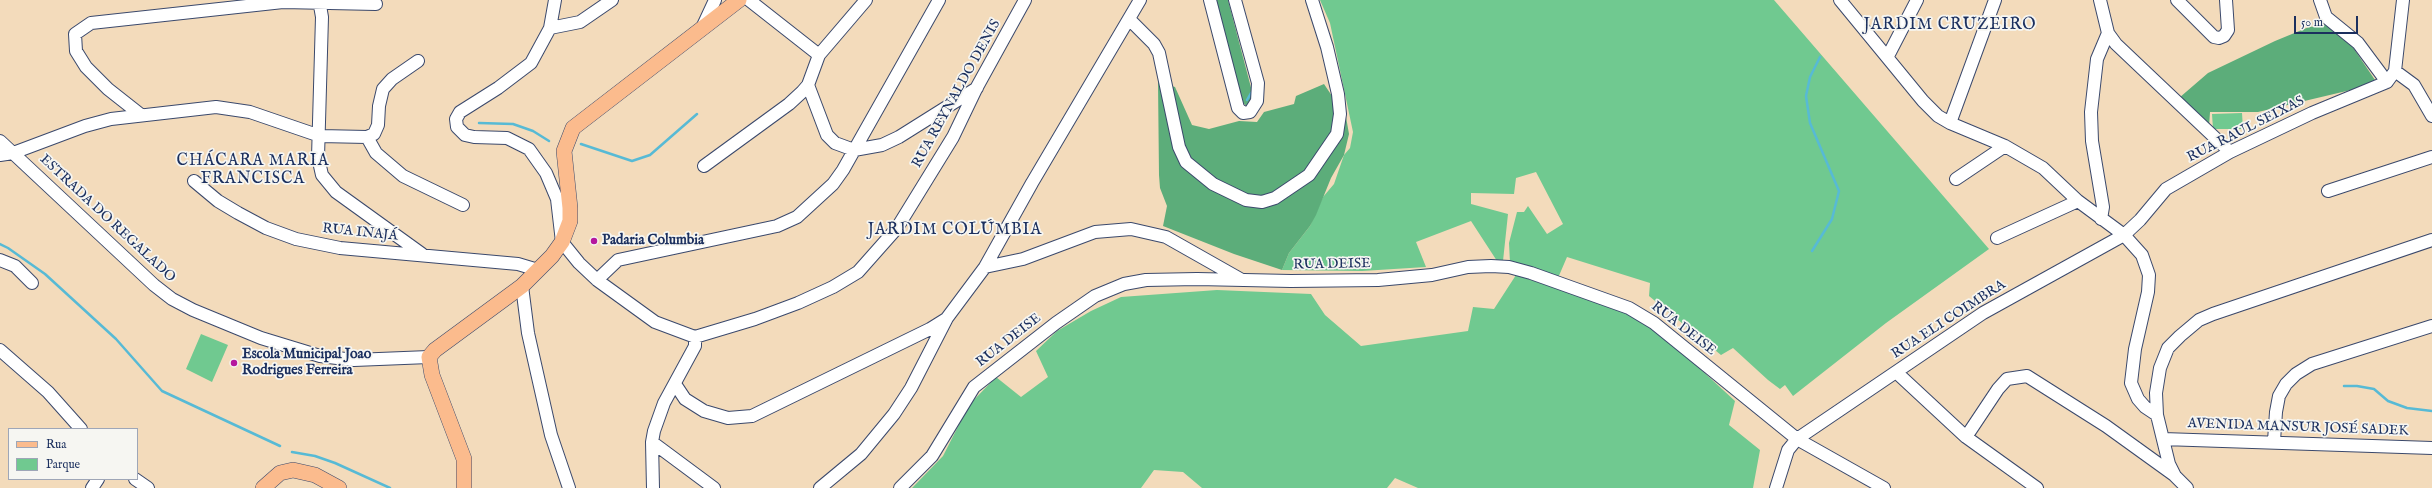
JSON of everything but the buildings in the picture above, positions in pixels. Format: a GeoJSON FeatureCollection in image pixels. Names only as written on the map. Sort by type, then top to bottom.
{"type":"FeatureCollection","features":[{"type":"Feature","properties":{"kind":"main road"},"geometry":{"type":"LineString","coordinates":[[464,488],[464,459],[432,375],[429,357],[435,350],[522,286],[562,242],[570,221],[564,151],[573,128],[739,0]]}},
{"type":"Feature","properties":{"kind":"main road"},"geometry":{"type":"LineString","coordinates":[[263,488],[280,473],[293,470],[315,475],[339,488]]}},
{"type":"Feature","properties":{"kind":"street"},"geometry":{"type":"LineString","coordinates":[[555,0],[550,28],[537,54],[527,66],[457,115],[457,127],[465,135],[474,137],[507,138],[529,148],[546,173],[554,192],[560,212],[562,242],[579,263],[597,280],[655,322],[695,337],[695,346],[678,375],[660,413],[652,442],[654,488]]}},
{"type":"Feature","properties":{"kind":"street"},"geometry":{"type":"LineString","coordinates":[[550,28],[580,22],[612,0]]}},
{"type":"Feature","properties":{"kind":"street"},"geometry":{"type":"LineString","coordinates":[[700,30],[715,0]]}},
{"type":"Feature","properties":{"kind":"street"},"geometry":{"type":"LineString","coordinates":[[749,0],[819,55]]}},
{"type":"Feature","properties":{"kind":"street"},"geometry":{"type":"LineString","coordinates":[[704,166],[789,104],[808,85],[819,55],[866,0]]}},
{"type":"Feature","properties":{"kind":"street"},"geometry":{"type":"LineString","coordinates":[[597,280],[618,260],[777,226],[797,217],[833,184],[940,0]]}},
{"type":"Feature","properties":{"kind":"street","name":"RUA REYNALDO DENIS"},"geometry":{"type":"LineString","coordinates":[[695,337],[755,319],[798,303],[833,287],[858,272],[897,228],[953,137],[1025,0]]}},
{"type":"Feature","properties":{"kind":"street"},"geometry":{"type":"LineString","coordinates":[[820,488],[861,454],[894,414],[911,388],[947,318],[985,266],[1140,0]]}},
{"type":"Feature","properties":{"kind":"street"},"geometry":{"type":"LineString","coordinates":[[1210,0],[1238,108],[1243,113],[1250,112],[1257,101],[1258,83],[1235,0]]}},
{"type":"Feature","properties":{"kind":"street"},"geometry":{"type":"LineString","coordinates":[[1129,19],[1154,44],[1159,54],[1179,147],[1186,162],[1213,184],[1246,200],[1262,202],[1275,198],[1308,175],[1337,134],[1340,114],[1338,94],[1327,46],[1312,0]]}},
{"type":"Feature","properties":{"kind":"street"},"geometry":{"type":"LineString","coordinates":[[1840,0],[1888,56],[1923,101],[1938,116],[1950,123],[2005,146],[2043,168],[2078,201],[2124,235],[2142,255],[2148,275],[2148,292],[2135,349],[2131,383],[2138,399],[2145,407],[2157,415]]}},
{"type":"Feature","properties":{"kind":"street"},"geometry":{"type":"LineString","coordinates":[[1888,56],[1916,0]]}},
{"type":"Feature","properties":{"kind":"street"},"geometry":{"type":"LineString","coordinates":[[1950,123],[1994,0]]}},
{"type":"Feature","properties":{"kind":"street"},"geometry":{"type":"LineString","coordinates":[[2100,0],[2108,32],[2116,44],[2230,152]]}},
{"type":"Feature","properties":{"kind":"street"},"geometry":{"type":"LineString","coordinates":[[2178,0],[2214,37],[2224,36],[2228,30],[2226,0]]}},
{"type":"Feature","properties":{"kind":"street"},"geometry":{"type":"LineString","coordinates":[[2320,0],[2326,17],[2358,43],[2387,82],[2395,71],[2403,0]]}},
{"type":"Feature","properties":{"kind":"street"},"geometry":{"type":"LineString","coordinates":[[319,1],[322,17],[319,166],[327,184],[423,254]]}},
{"type":"Feature","properties":{"kind":"street"},"geometry":{"type":"LineString","coordinates":[[141,116],[108,90],[86,67],[76,51],[75,34],[91,23],[283,2],[319,1],[376,4]]}},
{"type":"Feature","properties":{"kind":"street"},"geometry":{"type":"LineString","coordinates":[[2101,219],[2102,200],[2092,141],[2092,112],[2097,59],[2108,32]]}},
{"type":"Feature","properties":{"kind":"street"},"geometry":{"type":"LineString","coordinates":[[0,155],[13,153],[85,126],[141,116],[216,107],[250,112],[320,136],[367,137],[374,134],[378,125],[380,96],[383,89],[392,79],[418,61]]}},
{"type":"Feature","properties":{"kind":"street"},"geometry":{"type":"LineString","coordinates":[[2395,71],[2414,85],[2432,116]]}},
{"type":"Feature","properties":{"kind":"street","name":"RUA RAUL SEIXAS"},"geometry":{"type":"LineString","coordinates":[[2124,235],[2140,220],[2166,189],[2230,152],[2312,113],[2387,82]]}},
{"type":"Feature","properties":{"kind":"street"},"geometry":{"type":"LineString","coordinates":[[808,85],[827,135],[835,143],[854,150],[882,145],[899,137],[978,87]]}},
{"type":"Feature","properties":{"kind":"street"},"geometry":{"type":"LineString","coordinates":[[367,137],[380,157],[403,176],[463,205]]}},
{"type":"Feature","properties":{"kind":"street","name":"ESTRADA DO REGALADO"},"geometry":{"type":"LineString","coordinates":[[0,142],[154,285],[172,299],[193,310],[260,338],[320,356],[354,360],[429,357]]}},
{"type":"Feature","properties":{"kind":"street"},"geometry":{"type":"LineString","coordinates":[[1956,179],[2005,146]]}},
{"type":"Feature","properties":{"kind":"street"},"geometry":{"type":"LineString","coordinates":[[2328,191],[2432,157]]}},
{"type":"Feature","properties":{"kind":"street","name":"RUA INAJÁ"},"geometry":{"type":"LineString","coordinates":[[194,181],[218,201],[238,213],[266,228],[296,239],[340,248],[423,254],[518,264],[538,270]]}},
{"type":"Feature","properties":{"kind":"street"},"geometry":{"type":"LineString","coordinates":[[1997,238],[2078,201]]}},
{"type":"Feature","properties":{"kind":"street"},"geometry":{"type":"LineString","coordinates":[[985,266],[1023,259],[1094,232],[1131,229],[1166,237],[1242,280]]}},
{"type":"Feature","properties":{"kind":"street","name":"RUA ELI COIMBRA"},"geometry":{"type":"LineString","coordinates":[[1797,439],[1983,313],[2124,235]]}},
{"type":"Feature","properties":{"kind":"street"},"geometry":{"type":"LineString","coordinates":[[2175,476],[2162,439],[2157,415],[2158,378],[2168,348],[2199,320],[2300,283],[2432,240]]}},
{"type":"Feature","properties":{"kind":"street"},"geometry":{"type":"LineString","coordinates":[[0,260],[15,266],[32,283]]}},
{"type":"Feature","properties":{"kind":"street","name":"RUA DEISE"},"geometry":{"type":"LineString","coordinates":[[900,488],[932,456],[974,387],[1009,358],[1095,296],[1124,284],[1146,280],[1378,280],[1432,275],[1468,267],[1491,266],[1509,267],[1531,273],[1611,300],[1629,308],[1654,323],[1797,439],[1884,488]]}},
{"type":"Feature","properties":{"kind":"street"},"geometry":{"type":"LineString","coordinates":[[522,286],[528,333],[551,435],[569,488]]}},
{"type":"Feature","properties":{"kind":"street"},"geometry":{"type":"LineString","coordinates":[[675,384],[685,399],[704,411],[728,418],[752,416],[923,333],[947,318]]}},
{"type":"Feature","properties":{"kind":"street"},"geometry":{"type":"LineString","coordinates":[[2274,441],[2279,396],[2286,384],[2296,374],[2312,364],[2432,326]]}},
{"type":"Feature","properties":{"kind":"street"},"geometry":{"type":"LineString","coordinates":[[0,350],[48,392],[80,428]]}},
{"type":"Feature","properties":{"kind":"street"},"geometry":{"type":"LineString","coordinates":[[1896,372],[1966,437],[2038,488]]}},
{"type":"Feature","properties":{"kind":"street"},"geometry":{"type":"LineString","coordinates":[[1966,437],[1998,389],[2007,379],[2027,376],[2106,426],[2175,476],[2188,488]]}},
{"type":"Feature","properties":{"kind":"street"},"geometry":{"type":"LineString","coordinates":[[1776,488],[1784,459],[1797,439]]}},
{"type":"Feature","properties":{"kind":"street","name":"AVENIDA MANSUR JOSÉ SADEK"},"geometry":{"type":"LineString","coordinates":[[2162,439],[2274,441],[2432,448]]}},
{"type":"Feature","properties":{"kind":"street"},"geometry":{"type":"LineString","coordinates":[[652,442],[714,488]]}},
{"type":"Feature","properties":{"kind":"street"},"geometry":{"type":"LineString","coordinates":[[136,480],[148,488]]}},
{"type":"Feature","properties":{"kind":"green space"},"geometry":{"type":"Polygon","coordinates":[[[1213,0],[1228,0],[1254,99],[1247,107],[1241,100],[1213,0]]]}},
{"type":"Feature","properties":{"kind":"green space"},"geometry":{"type":"Polygon","coordinates":[[[1320,0],[1774,0],[1989,249],[1886,323],[1793,396],[1785,385],[1780,389],[1733,348],[1721,355],[1649,296],[1650,283],[1567,257],[1558,278],[1510,263],[1509,243],[1517,212],[1524,212],[1528,206],[1547,234],[1563,224],[1536,172],[1516,178],[1514,194],[1471,193],[1471,204],[1508,214],[1503,261],[1497,261],[1471,221],[1416,242],[1426,267],[1362,271],[1282,270],[1289,253],[1310,226],[1323,197],[1334,184],[1344,155],[1350,148],[1353,132],[1330,23],[1320,0]]]}},
{"type":"Feature","properties":{"kind":"green space"},"geometry":{"type":"Polygon","coordinates":[[[2326,25],[2350,43],[2375,80],[2355,89],[2258,112],[2210,112],[2209,127],[2179,98],[2208,73],[2275,41],[2309,27],[2326,25]]]}},
{"type":"Feature","properties":{"kind":"green space"},"geometry":{"type":"Polygon","coordinates":[[[1158,82],[1175,87],[1192,125],[1209,129],[1239,121],[1257,122],[1264,112],[1294,104],[1296,96],[1324,84],[1346,117],[1349,134],[1344,155],[1331,178],[1316,215],[1310,226],[1289,253],[1282,270],[1234,254],[1163,226],[1167,206],[1160,188],[1159,175],[1158,82]]]}},
{"type":"Feature","properties":{"kind":"green space"},"geometry":{"type":"Polygon","coordinates":[[[2242,113],[2243,129],[2213,129],[2212,114],[2242,113]]]}},
{"type":"Feature","properties":{"kind":"green space"},"geometry":{"type":"Polygon","coordinates":[[[1516,275],[1626,311],[1670,341],[1735,401],[1729,425],[1760,450],[1753,488],[1418,488],[1395,478],[1387,488],[1202,488],[1183,472],[1154,470],[1141,488],[912,488],[943,456],[969,405],[996,377],[1021,397],[1048,377],[1036,351],[1057,331],[1091,311],[1121,297],[1217,290],[1311,294],[1325,315],[1361,346],[1468,331],[1473,307],[1494,309],[1516,275]]]}},
{"type":"Feature","properties":{"kind":"green space"},"geometry":{"type":"Polygon","coordinates":[[[201,334],[228,345],[212,382],[186,369],[201,334]]]}},
{"type":"Feature","properties":{"kind":"waterway"},"geometry":{"type":"LineString","coordinates":[[1812,251],[1832,219],[1839,191],[1810,123],[1806,96],[1810,77],[1820,57]]}},
{"type":"Feature","properties":{"kind":"waterway"},"geometry":{"type":"LineString","coordinates":[[1247,100],[1251,93]]}},
{"type":"Feature","properties":{"kind":"waterway"},"geometry":{"type":"LineString","coordinates":[[581,144],[632,161],[650,155],[697,114]]}},
{"type":"Feature","properties":{"kind":"waterway"},"geometry":{"type":"LineString","coordinates":[[479,123],[513,124],[533,131],[549,141]]}},
{"type":"Feature","properties":{"kind":"waterway"},"geometry":{"type":"LineString","coordinates":[[0,244],[45,274],[116,339],[162,391],[280,446]]}},
{"type":"Feature","properties":{"kind":"waterway"},"geometry":{"type":"LineString","coordinates":[[2344,386],[2357,386],[2374,389],[2388,401],[2407,408],[2432,411]]}},
{"type":"Feature","properties":{"kind":"waterway"},"geometry":{"type":"LineString","coordinates":[[292,452],[315,456],[335,463],[390,488]]}},
{"type":"Feature","properties":{"kind":"place","name":"Padaria Columbia"},"geometry":{"type":"Point","coordinates":[594,241]}},
{"type":"Feature","properties":{"kind":"place","name":"Escola Municipal Joao Rodrigues Ferreira"},"geometry":{"type":"Point","coordinates":[234,363]}},
{"type":"Feature","properties":{"kind":"district","name":"JARDIM CRUZEIRO"},"geometry":{"type":"Point","coordinates":[1950,26]}},
{"type":"Feature","properties":{"kind":"district","name":"CHÁCARA MARIA FRANCISCA"},"geometry":{"type":"Point","coordinates":[253,171]}},
{"type":"Feature","properties":{"kind":"district","name":"JARDIM COLÚMBIA"},"geometry":{"type":"Point","coordinates":[955,231]}}]}
